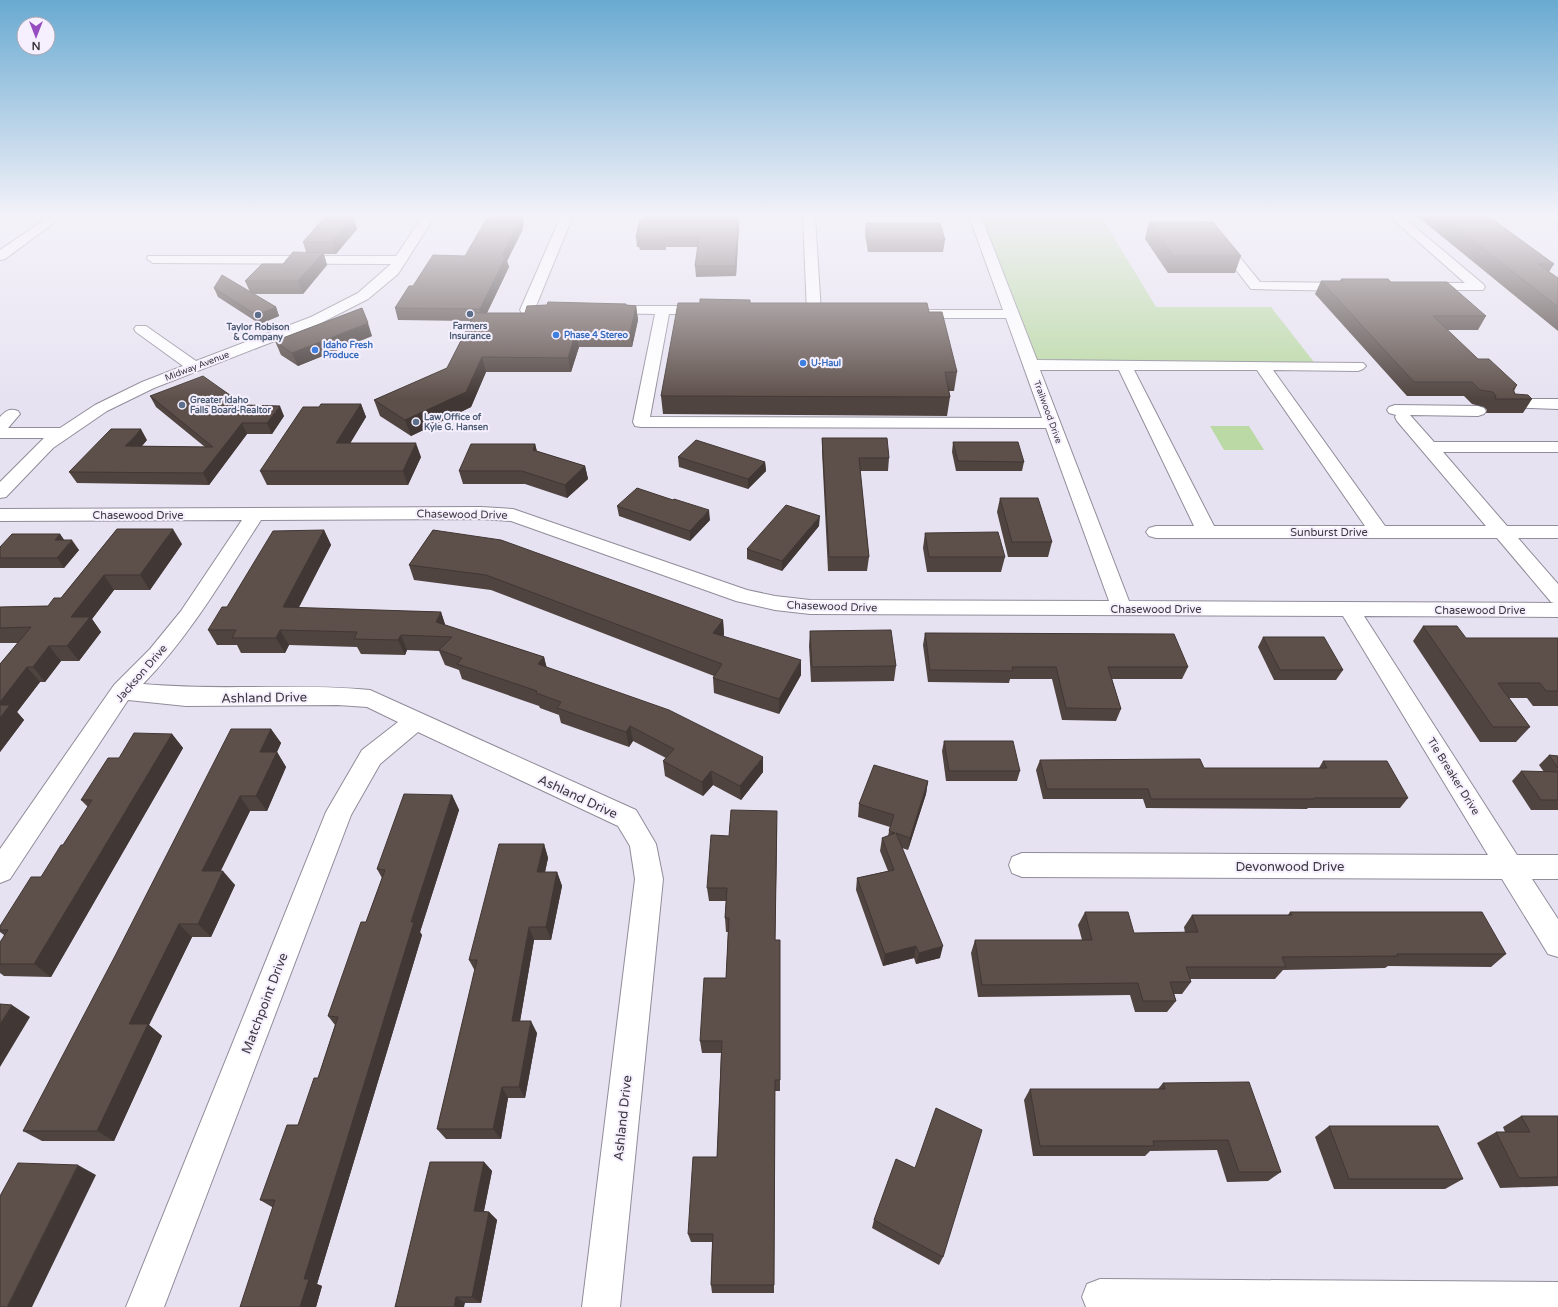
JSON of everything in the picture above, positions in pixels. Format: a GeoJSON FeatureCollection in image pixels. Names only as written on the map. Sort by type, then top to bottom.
{"type":"FeatureCollection","features":[{"type":"Feature","properties":{"kind":"street","name":"Midway Avenue"},"geometry":{"type":"LineString","coordinates":[[0,493],[47,444],[63,432],[108,405],[148,385],[316,320],[363,296],[386,277]]}},
{"type":"Feature","properties":{"kind":"street"},"geometry":{"type":"LineString","coordinates":[[541,277],[527,310],[567,310]]}},
{"type":"Feature","properties":{"kind":"street"},"geometry":{"type":"LineString","coordinates":[[808,277],[807,313],[830,313]]}},
{"type":"Feature","properties":{"kind":"street","name":"Trailwood Drive"},"geometry":{"type":"LineString","coordinates":[[998,277],[1122,609]]}},
{"type":"Feature","properties":{"kind":"street"},"geometry":{"type":"LineString","coordinates":[[1249,277],[1256,286],[1364,287]]}},
{"type":"Feature","properties":{"kind":"street"},"geometry":{"type":"LineString","coordinates":[[1408,287],[1478,287],[1466,277]]}},
{"type":"Feature","properties":{"kind":"street"},"geometry":{"type":"LineString","coordinates":[[594,310],[723,310]]}},
{"type":"Feature","properties":{"kind":"street"},"geometry":{"type":"LineString","coordinates":[[663,310],[641,422],[1052,423]]}},
{"type":"Feature","properties":{"kind":"street"},"geometry":{"type":"LineString","coordinates":[[900,314],[1012,314]]}},
{"type":"Feature","properties":{"kind":"street"},"geometry":{"type":"LineString","coordinates":[[142,330],[194,367]]}},
{"type":"Feature","properties":{"kind":"street"},"geometry":{"type":"LineString","coordinates":[[1031,365],[1358,366]]}},
{"type":"Feature","properties":{"kind":"street"},"geometry":{"type":"LineString","coordinates":[[1124,366],[1207,532]]}},
{"type":"Feature","properties":{"kind":"street"},"geometry":{"type":"LineString","coordinates":[[1262,366],[1379,532]]}},
{"type":"Feature","properties":{"kind":"street"},"geometry":{"type":"LineString","coordinates":[[1558,404],[1517,407],[1558,410]]}},
{"type":"Feature","properties":{"kind":"street"},"geometry":{"type":"LineString","coordinates":[[1474,407],[1396,410],[1558,598]]}},
{"type":"Feature","properties":{"kind":"street"},"geometry":{"type":"LineString","coordinates":[[0,426],[12,414]]}},
{"type":"Feature","properties":{"kind":"street"},"geometry":{"type":"LineString","coordinates":[[0,433],[63,432]]}},
{"type":"Feature","properties":{"kind":"street"},"geometry":{"type":"LineString","coordinates":[[1429,447],[1558,447]]}},
{"type":"Feature","properties":{"kind":"street","name":"Chasewood Drive"},"geometry":{"type":"LineString","coordinates":[[0,515],[481,512],[513,515],[743,596],[775,603],[810,607],[1558,610]]}},
{"type":"Feature","properties":{"kind":"street","name":"Jackson Drive"},"geometry":{"type":"LineString","coordinates":[[0,872],[122,691],[158,655],[188,616],[255,514]]}},
{"type":"Feature","properties":{"kind":"street","name":"Sunburst Drive"},"geometry":{"type":"LineString","coordinates":[[1156,532],[1558,532]]}},
{"type":"Feature","properties":{"kind":"street","name":"Tie Breaker Drive"},"geometry":{"type":"LineString","coordinates":[[1349,609],[1558,944]]}},
{"type":"Feature","properties":{"kind":"street","name":"Ashland Drive"},"geometry":{"type":"LineString","coordinates":[[122,691],[186,697],[338,696],[370,699],[627,818],[642,844],[649,879],[601,1307]]}},
{"type":"Feature","properties":{"kind":"street","name":"Matchpoint Drive"},"geometry":{"type":"LineString","coordinates":[[145,1307],[339,812],[371,757],[416,721]]}},
{"type":"Feature","properties":{"kind":"street","name":"Devonwood Drive"},"geometry":{"type":"LineString","coordinates":[[1022,864],[1558,867]]}},
{"type":"Feature","properties":{"kind":"street"},"geometry":{"type":"LineString","coordinates":[[1100,1297],[1558,1300]]}},
{"type":"Feature","properties":{"kind":"green space"},"geometry":{"type":"Polygon","coordinates":[[[998,277],[1138,277],[1156,307],[1271,307],[1317,366],[1031,365],[998,277]]]}},
{"type":"Feature","properties":{"kind":"green space"},"geometry":{"type":"Polygon","coordinates":[[[1210,426],[1249,426],[1264,450],[1224,450],[1210,426]]]}},
{"type":"Feature","properties":{"kind":"building"},"geometry":{"type":"Polygon","coordinates":[[[221,277],[225,277],[276,307],[256,315],[214,288],[221,277]]]}},
{"type":"Feature","properties":{"kind":"building"},"geometry":{"type":"Polygon","coordinates":[[[249,277],[302,277],[298,281],[245,281],[249,277]]]}},
{"type":"Feature","properties":{"kind":"building"},"geometry":{"type":"Polygon","coordinates":[[[419,277],[496,277],[480,309],[395,308],[409,286],[413,286],[419,277]]]}},
{"type":"Feature","properties":{"kind":"building"},"geometry":{"type":"Polygon","coordinates":[[[1520,277],[1558,278],[1558,307],[1520,277]]]}},
{"type":"Feature","properties":{"kind":"building"},"geometry":{"type":"Polygon","coordinates":[[[1341,279],[1388,279],[1391,282],[1447,282],[1486,316],[1433,316],[1478,359],[1489,359],[1517,385],[1513,389],[1515,394],[1528,395],[1532,399],[1495,399],[1496,396],[1493,392],[1480,390],[1472,382],[1414,382],[1321,281],[1343,281],[1341,279]]]}},
{"type":"Feature","properties":{"kind":"building"},"geometry":{"type":"Polygon","coordinates":[[[700,299],[750,300],[750,303],[927,303],[929,312],[942,312],[957,372],[945,372],[950,397],[661,396],[678,303],[700,303],[700,299]]]}},
{"type":"Feature","properties":{"kind":"building"},"geometry":{"type":"Polygon","coordinates":[[[548,302],[626,304],[636,306],[630,333],[576,332],[568,358],[482,357],[466,392],[405,420],[374,400],[447,368],[475,313],[525,313],[527,306],[547,305],[548,302]]]}},
{"type":"Feature","properties":{"kind":"building"},"geometry":{"type":"Polygon","coordinates":[[[362,308],[368,323],[292,353],[275,341],[362,308]]]}},
{"type":"Feature","properties":{"kind":"building"},"geometry":{"type":"Polygon","coordinates":[[[203,376],[244,405],[280,406],[267,423],[242,423],[203,473],[69,472],[111,429],[141,429],[125,446],[213,447],[150,396],[203,376]]]}},
{"type":"Feature","properties":{"kind":"building"},"geometry":{"type":"Polygon","coordinates":[[[321,404],[361,404],[336,443],[416,443],[403,471],[260,471],[303,407],[319,407],[321,404]]]}},
{"type":"Feature","properties":{"kind":"building"},"geometry":{"type":"Polygon","coordinates":[[[822,438],[887,438],[889,458],[859,458],[869,557],[829,557],[822,438]]]}},
{"type":"Feature","properties":{"kind":"building"},"geometry":{"type":"Polygon","coordinates":[[[696,440],[765,462],[748,479],[678,457],[696,440]]]}},
{"type":"Feature","properties":{"kind":"building"},"geometry":{"type":"Polygon","coordinates":[[[953,442],[1018,442],[1024,462],[958,461],[953,442]]]}},
{"type":"Feature","properties":{"kind":"building"},"geometry":{"type":"Polygon","coordinates":[[[471,444],[535,444],[533,450],[585,466],[565,485],[522,471],[459,471],[471,444]]]}},
{"type":"Feature","properties":{"kind":"building"},"geometry":{"type":"Polygon","coordinates":[[[637,488],[709,510],[690,531],[617,506],[637,488]]]}},
{"type":"Feature","properties":{"kind":"building"},"geometry":{"type":"Polygon","coordinates":[[[1000,498],[1038,498],[1052,542],[1012,542],[1000,498]]]}},
{"type":"Feature","properties":{"kind":"building"},"geometry":{"type":"Polygon","coordinates":[[[786,505],[820,516],[782,561],[747,549],[786,505]]]}},
{"type":"Feature","properties":{"kind":"building"},"geometry":{"type":"Polygon","coordinates":[[[117,529],[173,529],[140,575],[104,575],[71,617],[90,617],[67,646],[49,646],[33,667],[27,667],[0,702],[0,664],[31,627],[0,628],[0,607],[48,606],[54,598],[61,598],[117,529]]]}},
{"type":"Feature","properties":{"kind":"building"},"geometry":{"type":"Polygon","coordinates":[[[324,530],[283,607],[441,612],[436,622],[544,657],[538,664],[669,710],[763,757],[740,786],[711,771],[702,782],[663,761],[674,749],[630,726],[626,732],[557,708],[561,702],[536,693],[537,691],[457,664],[462,658],[439,650],[452,637],[401,635],[398,640],[354,639],[357,632],[280,630],[276,638],[232,638],[236,630],[208,630],[222,607],[227,607],[273,531],[324,530]]]}},
{"type":"Feature","properties":{"kind":"building"},"geometry":{"type":"Polygon","coordinates":[[[433,530],[501,540],[723,620],[713,633],[801,660],[779,699],[713,678],[722,664],[486,575],[409,565],[433,530]]]}},
{"type":"Feature","properties":{"kind":"building"},"geometry":{"type":"Polygon","coordinates":[[[998,532],[1005,557],[929,557],[925,533],[998,532]]]}},
{"type":"Feature","properties":{"kind":"building"},"geometry":{"type":"Polygon","coordinates":[[[12,534],[60,534],[55,540],[72,540],[57,558],[0,558],[0,547],[12,534]]]}},
{"type":"Feature","properties":{"kind":"building"},"geometry":{"type":"Polygon","coordinates":[[[1423,626],[1457,626],[1466,638],[1558,638],[1558,691],[1546,691],[1540,683],[1498,683],[1530,727],[1493,727],[1423,626]]]}},
{"type":"Feature","properties":{"kind":"building"},"geometry":{"type":"Polygon","coordinates":[[[891,630],[896,666],[812,667],[810,631],[891,630]]]}},
{"type":"Feature","properties":{"kind":"building"},"geometry":{"type":"Polygon","coordinates":[[[925,633],[1174,634],[1188,667],[1108,667],[1121,709],[1066,708],[1056,667],[1012,667],[1013,671],[930,670],[925,633]]]}},
{"type":"Feature","properties":{"kind":"building"},"geometry":{"type":"Polygon","coordinates":[[[1263,637],[1324,637],[1343,670],[1280,670],[1263,637]]]}},
{"type":"Feature","properties":{"kind":"building"},"geometry":{"type":"Polygon","coordinates":[[[0,705],[10,705],[0,718],[0,705]]]}},
{"type":"Feature","properties":{"kind":"building"},"geometry":{"type":"Polygon","coordinates":[[[231,729],[271,729],[260,752],[277,752],[256,796],[240,796],[202,871],[223,871],[198,924],[179,924],[129,1024],[148,1024],[97,1131],[23,1131],[115,956],[231,729]]]}},
{"type":"Feature","properties":{"kind":"building"},"geometry":{"type":"Polygon","coordinates":[[[134,733],[172,734],[34,964],[0,964],[0,942],[8,930],[0,930],[0,926],[31,877],[41,877],[92,800],[81,800],[108,758],[119,758],[134,733]]]}},
{"type":"Feature","properties":{"kind":"building"},"geometry":{"type":"Polygon","coordinates":[[[944,741],[1013,741],[1020,771],[949,771],[944,741]]]}},
{"type":"Feature","properties":{"kind":"building"},"geometry":{"type":"Polygon","coordinates":[[[1549,755],[1558,756],[1558,768],[1549,755]]]}},
{"type":"Feature","properties":{"kind":"building"},"geometry":{"type":"Polygon","coordinates":[[[1200,759],[1204,768],[1327,768],[1323,761],[1387,761],[1408,798],[1151,799],[1148,789],[1047,789],[1040,760],[1200,759]]]}},
{"type":"Feature","properties":{"kind":"building"},"geometry":{"type":"Polygon","coordinates":[[[874,765],[928,781],[910,838],[896,833],[943,946],[919,953],[916,946],[885,954],[857,878],[894,870],[882,838],[895,833],[889,831],[894,815],[859,804],[874,765]]]}},
{"type":"Feature","properties":{"kind":"building"},"geometry":{"type":"Polygon","coordinates":[[[1521,771],[1558,772],[1558,800],[1541,800],[1521,771]]]}},
{"type":"Feature","properties":{"kind":"building"},"geometry":{"type":"Polygon","coordinates":[[[404,794],[452,795],[411,922],[414,922],[304,1279],[309,1279],[300,1307],[240,1307],[275,1200],[260,1200],[287,1125],[298,1125],[314,1078],[318,1078],[338,1017],[328,1016],[361,922],[366,922],[385,870],[377,869],[404,794]]]}},
{"type":"Feature","properties":{"kind":"building"},"geometry":{"type":"Polygon","coordinates":[[[731,810],[777,811],[775,940],[780,940],[780,1080],[775,1080],[774,1285],[711,1285],[713,1234],[688,1234],[693,1157],[717,1157],[722,1041],[700,1041],[704,978],[726,978],[729,918],[725,918],[727,888],[707,888],[711,835],[729,836],[731,810]]]}},
{"type":"Feature","properties":{"kind":"building"},"geometry":{"type":"Polygon","coordinates":[[[499,844],[544,844],[537,872],[557,872],[546,927],[529,927],[512,1021],[531,1021],[519,1087],[502,1087],[493,1129],[437,1129],[477,960],[469,960],[499,844]]]}},
{"type":"Feature","properties":{"kind":"building"},"geometry":{"type":"Polygon","coordinates":[[[1085,912],[1128,912],[1134,933],[1198,932],[1192,915],[1292,915],[1290,912],[1482,912],[1506,954],[1397,954],[1398,956],[1282,957],[1286,967],[1186,967],[1191,982],[1170,982],[1176,1001],[1143,1001],[1138,983],[982,985],[975,940],[1092,940],[1085,912]]]}},
{"type":"Feature","properties":{"kind":"building"},"geometry":{"type":"Polygon","coordinates":[[[0,1004],[12,1005],[0,1024],[0,1004]]]}},
{"type":"Feature","properties":{"kind":"building"},"geometry":{"type":"Polygon","coordinates":[[[1249,1082],[1281,1172],[1239,1172],[1228,1140],[1153,1141],[1154,1146],[1040,1146],[1030,1089],[1165,1089],[1163,1083],[1249,1082]]]}},
{"type":"Feature","properties":{"kind":"building"},"geometry":{"type":"Polygon","coordinates":[[[936,1108],[982,1130],[943,1257],[874,1220],[896,1159],[915,1168],[936,1108]]]}},
{"type":"Feature","properties":{"kind":"building"},"geometry":{"type":"Polygon","coordinates":[[[1521,1116],[1558,1116],[1558,1177],[1519,1178],[1496,1132],[1530,1132],[1521,1116]]]}},
{"type":"Feature","properties":{"kind":"building"},"geometry":{"type":"Polygon","coordinates":[[[1329,1126],[1438,1126],[1463,1179],[1349,1179],[1329,1126]]]}},
{"type":"Feature","properties":{"kind":"building"},"geometry":{"type":"Polygon","coordinates":[[[430,1162],[484,1162],[474,1211],[489,1212],[472,1297],[456,1297],[454,1307],[395,1307],[430,1162]]]}},
{"type":"Feature","properties":{"kind":"building"},"geometry":{"type":"Polygon","coordinates":[[[18,1163],[78,1165],[7,1307],[0,1307],[0,1196],[18,1163]]]}},
{"type":"Feature","properties":{"kind":"place","name":"Farmers Insurance"},"geometry":{"type":"Point","coordinates":[470,314]}},
{"type":"Feature","properties":{"kind":"place","name":"Taylor Robison & Company"},"geometry":{"type":"Point","coordinates":[258,315]}},
{"type":"Feature","properties":{"kind":"place","name":"Phase 4 Stereo"},"geometry":{"type":"Point","coordinates":[556,335]}},
{"type":"Feature","properties":{"kind":"place","name":"Idaho Fresh Produce"},"geometry":{"type":"Point","coordinates":[315,350]}},
{"type":"Feature","properties":{"kind":"place","name":"U-Haul"},"geometry":{"type":"Point","coordinates":[803,363]}},
{"type":"Feature","properties":{"kind":"place","name":"Greater Idaho Falls Board-Realtor"},"geometry":{"type":"Point","coordinates":[182,405]}},
{"type":"Feature","properties":{"kind":"place","name":"Law Office of Kyle G. Hansen"},"geometry":{"type":"Point","coordinates":[416,422]}}]}
